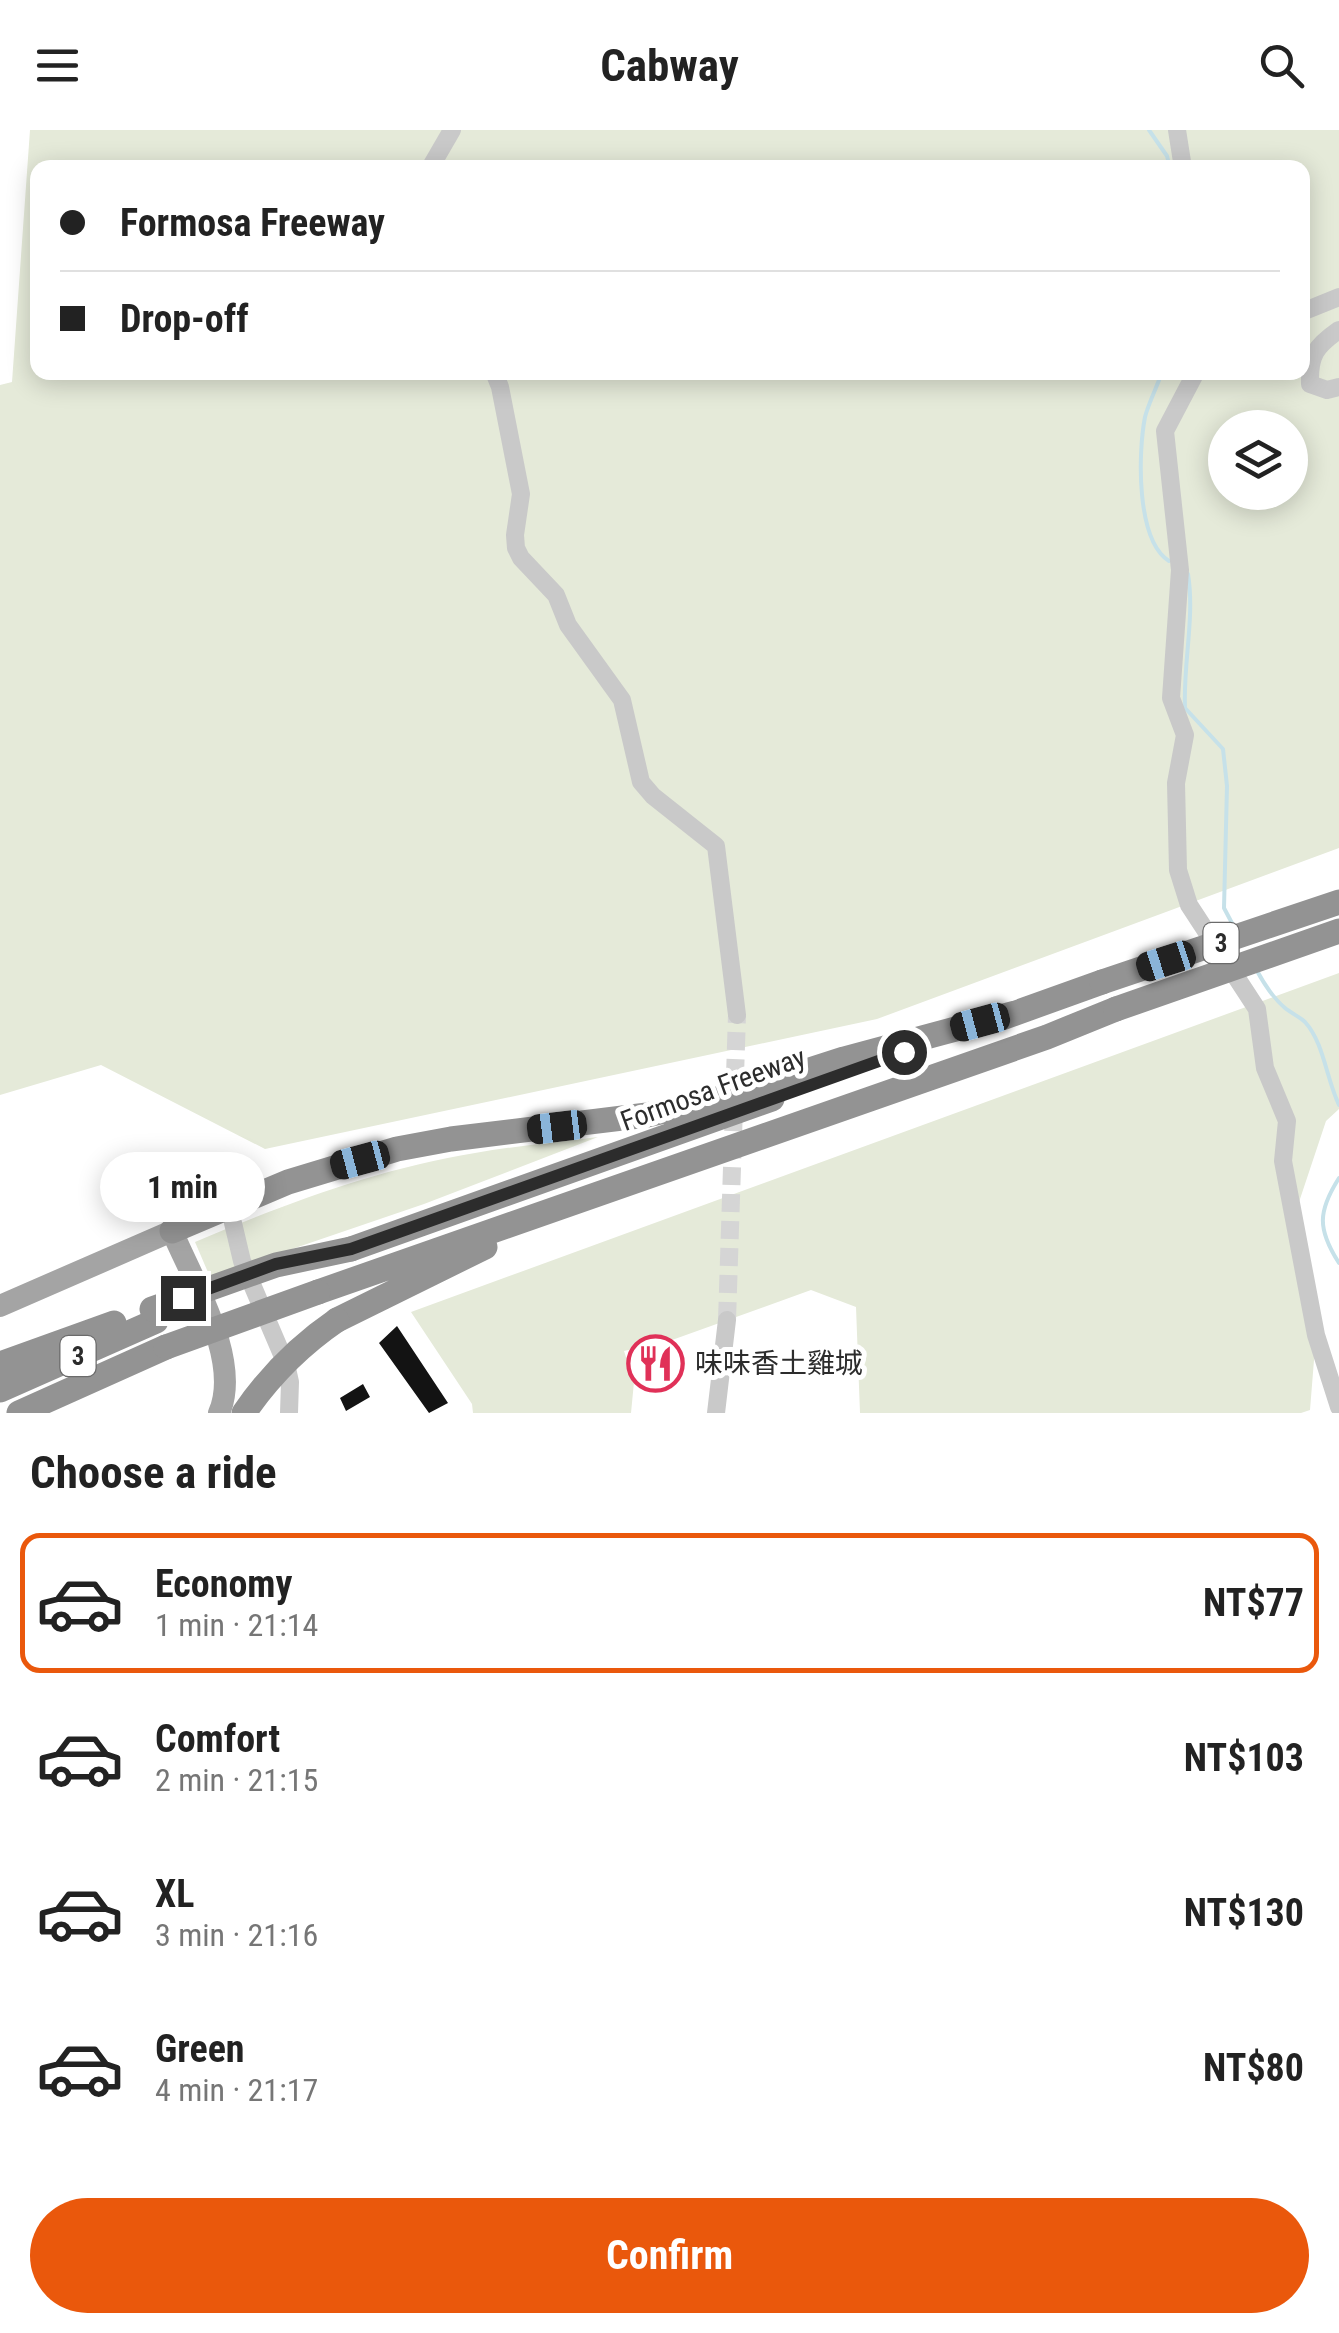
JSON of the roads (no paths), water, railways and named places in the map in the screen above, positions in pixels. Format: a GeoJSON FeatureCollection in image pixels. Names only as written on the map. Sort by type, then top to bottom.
{"type":"FeatureCollection","features":[{"type":"Feature","properties":{"kind":"highway","name":"Formosa Freeway"},"geometry":{"type":"LineString","coordinates":[[154,1315],[276,1264],[351,1249],[1102,982],[1339,902]]}},
{"type":"Feature","properties":{"kind":"highway","name":"Formosa Freeway"},"geometry":{"type":"LineString","coordinates":[[19,1413],[166,1348],[318,1292],[1047,1038],[1116,1009],[1339,930]]}},
{"type":"Feature","properties":{"kind":"highway"},"geometry":{"type":"LineString","coordinates":[[172,1231],[288,1182],[397,1150],[646,1115],[726,1097],[844,1059],[1015,1013]]}},
{"type":"Feature","properties":{"kind":"highway"},"geometry":{"type":"LineString","coordinates":[[244,1413],[288,1358],[337,1320],[617,1185]]}},
{"type":"Feature","properties":{"kind":"highway"},"geometry":{"type":"LineString","coordinates":[[0,1364],[154,1315]]}},
{"type":"Feature","properties":{"kind":"highway","name":"3"},"geometry":{"type":"LineString","coordinates":[[0,1390],[154,1315]]}},
{"type":"Feature","properties":{"kind":"main road"},"geometry":{"type":"LineString","coordinates":[[0,1306],[172,1231],[223,1353],[227,1387],[220,1413]]}},
{"type":"Feature","properties":{"kind":"lane"},"geometry":{"type":"LineString","coordinates":[[435,160],[452,130]]}},
{"type":"Feature","properties":{"kind":"lane"},"geometry":{"type":"LineString","coordinates":[[1177,130],[1182,160]]}},
{"type":"Feature","properties":{"kind":"lane"},"geometry":{"type":"LineString","coordinates":[[1310,309],[1339,297]]}},
{"type":"Feature","properties":{"kind":"lane"},"geometry":{"type":"LineString","coordinates":[[1310,358],[1318,344],[1339,330]]}},
{"type":"Feature","properties":{"kind":"lane"},"geometry":{"type":"LineString","coordinates":[[497,380],[521,494],[516,548],[556,595],[568,625],[622,700],[641,782],[652,796],[716,846],[737,1014]]}},
{"type":"Feature","properties":{"kind":"lane"},"geometry":{"type":"LineString","coordinates":[[1192,380],[1164,432],[1180,570],[1171,698],[1184,735],[1176,784],[1178,870],[1189,906],[1257,1009],[1265,1068],[1287,1121],[1283,1160],[1316,1334],[1339,1407]]}},
{"type":"Feature","properties":{"kind":"lane"},"geometry":{"type":"LineString","coordinates":[[1310,380],[1310,384],[1326,390],[1339,386]]}},
{"type":"Feature","properties":{"kind":"lane"},"geometry":{"type":"LineString","coordinates":[[228,1166],[229,1188]]}},
{"type":"Feature","properties":{"kind":"lane"},"geometry":{"type":"LineString","coordinates":[[233,1223],[242,1262],[286,1364],[289,1413]]}},
{"type":"Feature","properties":{"kind":"lane"},"geometry":{"type":"LineString","coordinates":[[716,1413],[727,1320]]}},
{"type":"Feature","properties":{"kind":"waterway"},"geometry":{"type":"LineString","coordinates":[[1149,130],[1168,160]]}},
{"type":"Feature","properties":{"kind":"waterway"},"geometry":{"type":"LineString","coordinates":[[1159,380],[1145,417],[1142,495],[1150,535],[1169,561]]}},
{"type":"Feature","properties":{"kind":"waterway"},"geometry":{"type":"LineString","coordinates":[[1188,574],[1185,708],[1223,749],[1227,786],[1224,908],[1233,925]]}},
{"type":"Feature","properties":{"kind":"waterway"},"geometry":{"type":"LineString","coordinates":[[1256,969],[1276,999],[1311,1030],[1339,1105]]}},
{"type":"Feature","properties":{"kind":"waterway"},"geometry":{"type":"LineString","coordinates":[[1339,1178],[1327,1200],[1323,1220],[1327,1240],[1339,1263]]}},
{"type":"Feature","properties":{"kind":"tunnel"},"geometry":{"type":"LineString","coordinates":[[727,1320],[737,1015]]}},
{"type":"Feature","properties":{"kind":"place","name":"味味香土雞城"},"geometry":{"type":"Point","coordinates":[656,1363]}}]}
